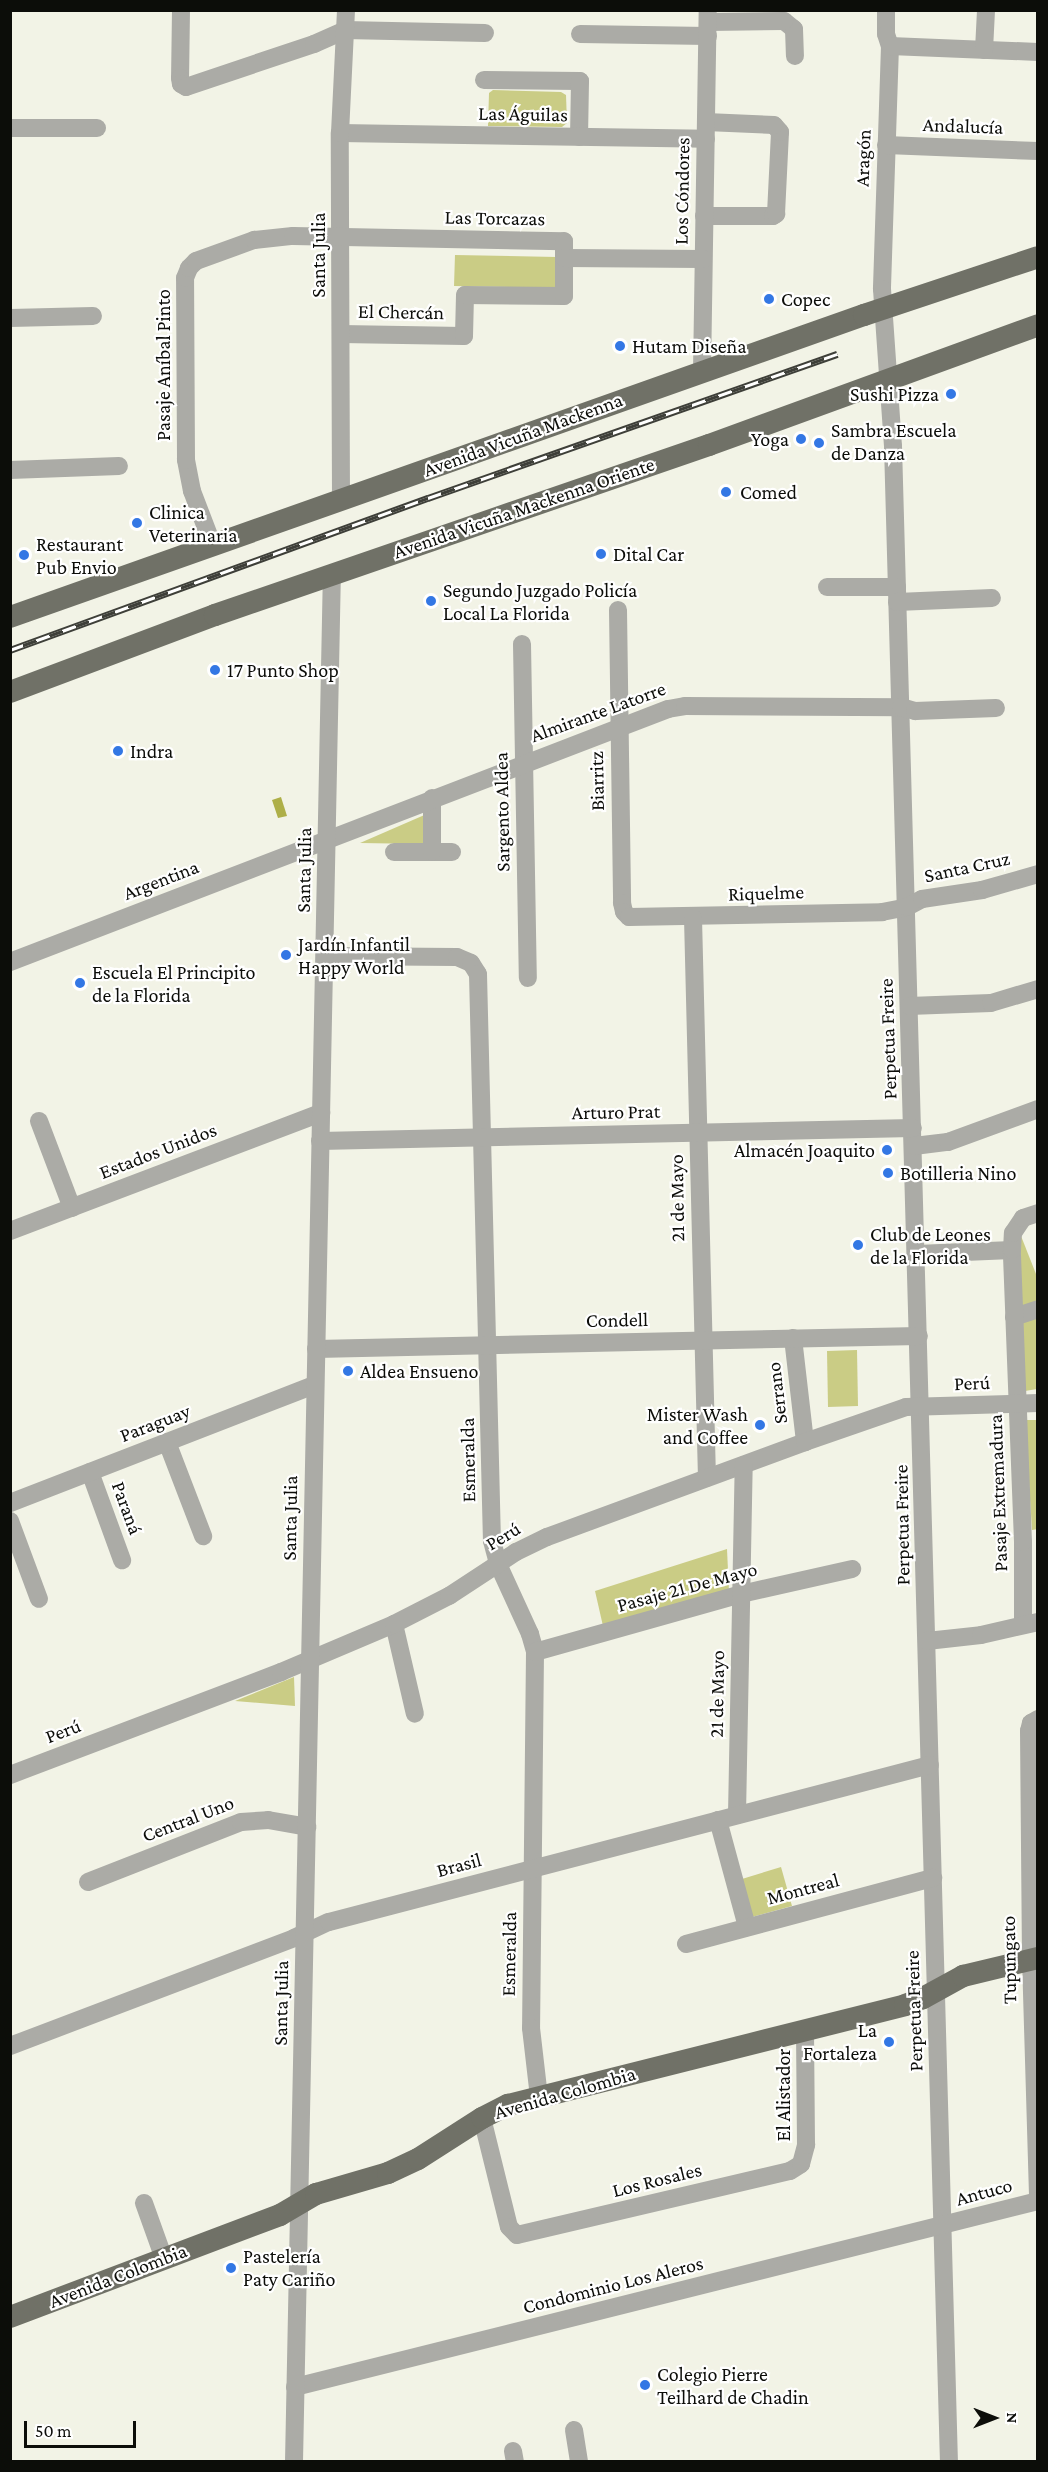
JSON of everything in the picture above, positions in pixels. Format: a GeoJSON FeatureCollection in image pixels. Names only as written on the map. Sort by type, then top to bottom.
{"type":"FeatureCollection","features":[{"type":"Feature","properties":{"kind":"main road","name":"Avenida Vicuña Mackenna"},"geometry":{"type":"LineString","coordinates":[[10,617],[882,308],[1038,257]]}},
{"type":"Feature","properties":{"kind":"main road","name":"Avenida Vicuña Mackenna Oriente"},"geometry":{"type":"LineString","coordinates":[[10,692],[332,574],[888,380],[1038,325]]}},
{"type":"Feature","properties":{"kind":"main road","name":"Avenida Colombia"},"geometry":{"type":"LineString","coordinates":[[10,2317],[280,2215],[316,2194],[388,2173],[407,2165],[482,2118],[508,2105],[905,2005],[963,1976],[1034,1959]]}},
{"type":"Feature","properties":{"kind":"street"},"geometry":{"type":"LineString","coordinates":[[181,10],[180,78],[183,86],[193,87],[345,30],[485,33]]}},
{"type":"Feature","properties":{"kind":"street","name":"Santa Julia"},"geometry":{"type":"LineString","coordinates":[[341,500],[340,133],[346,10]]}},
{"type":"Feature","properties":{"kind":"street","name":"Aragón"},"geometry":{"type":"LineString","coordinates":[[882,308],[890,46],[886,34],[886,10]]}},
{"type":"Feature","properties":{"kind":"street"},"geometry":{"type":"LineString","coordinates":[[984,50],[986,10]]}},
{"type":"Feature","properties":{"kind":"street"},"geometry":{"type":"LineString","coordinates":[[580,34],[785,16],[794,29],[795,56]]}},
{"type":"Feature","properties":{"kind":"street","name":"Los Cóndores"},"geometry":{"type":"LineString","coordinates":[[702,372],[708,23]]}},
{"type":"Feature","properties":{"kind":"street"},"geometry":{"type":"LineString","coordinates":[[890,46],[1038,52]]}},
{"type":"Feature","properties":{"kind":"street"},"geometry":{"type":"LineString","coordinates":[[484,80],[580,81],[579,137]]}},
{"type":"Feature","properties":{"kind":"street","name":"Las Águilas"},"geometry":{"type":"LineString","coordinates":[[340,133],[579,137],[774,125],[780,132],[776,214],[773,216],[704,216]]}},
{"type":"Feature","properties":{"kind":"street"},"geometry":{"type":"LineString","coordinates":[[10,128],[97,128]]}},
{"type":"Feature","properties":{"kind":"street","name":"Andalucía"},"geometry":{"type":"LineString","coordinates":[[886,145],[1038,151]]}},
{"type":"Feature","properties":{"kind":"street","name":"Pasaje Aníbal Pinto"},"geometry":{"type":"LineString","coordinates":[[213,546],[187,471],[186,273],[196,261],[254,240],[277,237],[340,237]]}},
{"type":"Feature","properties":{"kind":"street","name":"Las Torcazas"},"geometry":{"type":"LineString","coordinates":[[340,237],[564,241],[564,258]]}},
{"type":"Feature","properties":{"kind":"street"},"geometry":{"type":"LineString","coordinates":[[564,258],[703,259]]}},
{"type":"Feature","properties":{"kind":"street","name":"El Chercán"},"geometry":{"type":"LineString","coordinates":[[341,334],[464,336],[465,294],[564,296],[564,258]]}},
{"type":"Feature","properties":{"kind":"street","name":"Perpetua Freire"},"geometry":{"type":"LineString","coordinates":[[882,308],[888,380],[901,706],[949,2462]]}},
{"type":"Feature","properties":{"kind":"street"},"geometry":{"type":"LineString","coordinates":[[10,318],[93,316]]}},
{"type":"Feature","properties":{"kind":"street"},"geometry":{"type":"LineString","coordinates":[[10,470],[119,466]]}},
{"type":"Feature","properties":{"kind":"street","name":"Santa Julia"},"geometry":{"type":"LineString","coordinates":[[294,2462],[332,574]]}},
{"type":"Feature","properties":{"kind":"street"},"geometry":{"type":"LineString","coordinates":[[827,587],[897,595],[992,598]]}},
{"type":"Feature","properties":{"kind":"street","name":"Biarritz"},"geometry":{"type":"LineString","coordinates":[[618,610],[622,908],[626,915]]}},
{"type":"Feature","properties":{"kind":"street","name":"Sargento Aldea"},"geometry":{"type":"LineString","coordinates":[[522,644],[528,978]]}},
{"type":"Feature","properties":{"kind":"street","name":"Almirante Latorre"},"geometry":{"type":"LineString","coordinates":[[327,841],[619,726],[660,711],[685,706],[901,706],[915,711],[996,708]]}},
{"type":"Feature","properties":{"kind":"street"},"geometry":{"type":"LineString","coordinates":[[432,798],[432,852]]}},
{"type":"Feature","properties":{"kind":"street","name":"Argentina"},"geometry":{"type":"LineString","coordinates":[[10,962],[327,841]]}},
{"type":"Feature","properties":{"kind":"street"},"geometry":{"type":"LineString","coordinates":[[394,852],[452,852]]}},
{"type":"Feature","properties":{"kind":"street","name":"Santa Cruz"},"geometry":{"type":"LineString","coordinates":[[907,907],[922,899],[988,889],[1038,874]]}},
{"type":"Feature","properties":{"kind":"street","name":"Riquelme"},"geometry":{"type":"LineString","coordinates":[[626,915],[637,919],[693,918],[882,912],[907,907]]}},
{"type":"Feature","properties":{"kind":"street","name":"21 de Mayo"},"geometry":{"type":"LineString","coordinates":[[693,918],[707,1478]]}},
{"type":"Feature","properties":{"kind":"street","name":"Esmeralda"},"geometry":{"type":"LineString","coordinates":[[325,957],[458,957],[476,968],[492,1541],[498,1564],[530,1634],[535,1652],[531,2028],[539,2097]]}},
{"type":"Feature","properties":{"kind":"street"},"geometry":{"type":"LineString","coordinates":[[909,1006],[991,1003],[1038,989]]}},
{"type":"Feature","properties":{"kind":"street","name":"Arturo Prat"},"geometry":{"type":"LineString","coordinates":[[320,1141],[698,1133],[913,1137],[948,1142],[1038,1109]]}},
{"type":"Feature","properties":{"kind":"street","name":"Estados Unidos"},"geometry":{"type":"LineString","coordinates":[[10,1231],[321,1113]]}},
{"type":"Feature","properties":{"kind":"street"},"geometry":{"type":"LineString","coordinates":[[39,1121],[72,1208]]}},
{"type":"Feature","properties":{"kind":"street","name":"Pasaje Extremadura"},"geometry":{"type":"LineString","coordinates":[[1030,1216],[1013,1233],[1012,1250],[1017,1404],[1030,1540],[1030,1623]]}},
{"type":"Feature","properties":{"kind":"street"},"geometry":{"type":"LineString","coordinates":[[917,1254],[1012,1250]]}},
{"type":"Feature","properties":{"kind":"street"},"geometry":{"type":"LineString","coordinates":[[1014,1317],[1038,1309]]}},
{"type":"Feature","properties":{"kind":"street","name":"Condell"},"geometry":{"type":"LineString","coordinates":[[316,1349],[919,1336]]}},
{"type":"Feature","properties":{"kind":"street","name":"Serrano"},"geometry":{"type":"LineString","coordinates":[[793,1338],[805,1442]]}},
{"type":"Feature","properties":{"kind":"street","name":"Paraguay"},"geometry":{"type":"LineString","coordinates":[[10,1503],[315,1385]]}},
{"type":"Feature","properties":{"kind":"street","name":"Perú"},"geometry":{"type":"LineString","coordinates":[[10,1775],[310,1660],[394,1624],[449,1596],[498,1564],[547,1537],[805,1442],[900,1409],[1038,1403]]}},
{"type":"Feature","properties":{"kind":"street"},"geometry":{"type":"LineString","coordinates":[[167,1442],[203,1536]]}},
{"type":"Feature","properties":{"kind":"street","name":"21 de Mayo"},"geometry":{"type":"LineString","coordinates":[[737,1815],[744,1465]]}},
{"type":"Feature","properties":{"kind":"street","name":"Paraná"},"geometry":{"type":"LineString","coordinates":[[90,1472],[122,1560]]}},
{"type":"Feature","properties":{"kind":"street"},"geometry":{"type":"LineString","coordinates":[[10,1521],[39,1599]]}},
{"type":"Feature","properties":{"kind":"street","name":"Pasaje 21 De Mayo"},"geometry":{"type":"LineString","coordinates":[[535,1652],[741,1594],[852,1569]]}},
{"type":"Feature","properties":{"kind":"street"},"geometry":{"type":"LineString","coordinates":[[927,1641],[981,1635],[1030,1623]]}},
{"type":"Feature","properties":{"kind":"street"},"geometry":{"type":"LineString","coordinates":[[394,1624],[415,1714]]}},
{"type":"Feature","properties":{"kind":"street","name":"Tupungato"},"geometry":{"type":"LineString","coordinates":[[1034,1721],[1034,1959],[1038,2196]]}},
{"type":"Feature","properties":{"kind":"street","name":"Brasil"},"geometry":{"type":"LineString","coordinates":[[10,2046],[329,1922],[930,1765]]}},
{"type":"Feature","properties":{"kind":"street","name":"Central Uno"},"geometry":{"type":"LineString","coordinates":[[88,1882],[241,1822],[268,1820],[307,1827]]}},
{"type":"Feature","properties":{"kind":"street"},"geometry":{"type":"LineString","coordinates":[[718,1820],[747,1927]]}},
{"type":"Feature","properties":{"kind":"street","name":"Montreal"},"geometry":{"type":"LineString","coordinates":[[686,1944],[933,1878]]}},
{"type":"Feature","properties":{"kind":"street","name":"El Alistador"},"geometry":{"type":"LineString","coordinates":[[803,2160],[806,2145],[805,2030]]}},
{"type":"Feature","properties":{"kind":"street","name":"Los Rosales"},"geometry":{"type":"LineString","coordinates":[[482,2118],[508,2227],[512,2234],[517,2235],[789,2170],[803,2160]]}},
{"type":"Feature","properties":{"kind":"street","name":"Antuco"},"geometry":{"type":"LineString","coordinates":[[942,2226],[1038,2201]]}},
{"type":"Feature","properties":{"kind":"street"},"geometry":{"type":"LineString","coordinates":[[144,2203],[164,2259]]}},
{"type":"Feature","properties":{"kind":"street","name":"Condominio Los Aleros"},"geometry":{"type":"LineString","coordinates":[[295,2387],[942,2226]]}},
{"type":"Feature","properties":{"kind":"street"},"geometry":{"type":"LineString","coordinates":[[574,2430],[579,2462]]}},
{"type":"Feature","properties":{"kind":"green space"},"geometry":{"type":"Polygon","coordinates":[[[493,90],[561,92],[566,95],[567,123],[562,127],[488,126],[489,93],[493,90]]]}},
{"type":"Feature","properties":{"kind":"green space"},"geometry":{"type":"Polygon","coordinates":[[[455,255],[557,257],[556,288],[454,286],[455,255]]]}},
{"type":"Feature","properties":{"kind":"green space"},"geometry":{"type":"Polygon","coordinates":[[[429,813],[423,844],[360,843],[429,813]]]}},
{"type":"Feature","properties":{"kind":"green space"},"geometry":{"type":"Polygon","coordinates":[[[1021,1236],[1038,1279],[1037,1302],[1018,1309],[1021,1236]]]}},
{"type":"Feature","properties":{"kind":"green space"},"geometry":{"type":"Polygon","coordinates":[[[1037,1318],[1037,1389],[1025,1391],[1020,1323],[1037,1318]]]}},
{"type":"Feature","properties":{"kind":"green space"},"geometry":{"type":"Polygon","coordinates":[[[857,1350],[858,1406],[828,1407],[827,1351],[857,1350]]]}},
{"type":"Feature","properties":{"kind":"green space"},"geometry":{"type":"Polygon","coordinates":[[[1025,1420],[1037,1420],[1038,1529],[1032,1530],[1025,1420]]]}},
{"type":"Feature","properties":{"kind":"green space"},"geometry":{"type":"Polygon","coordinates":[[[727,1549],[729,1592],[603,1626],[595,1591],[727,1549]]]}},
{"type":"Feature","properties":{"kind":"green space"},"geometry":{"type":"Polygon","coordinates":[[[294,1677],[295,1706],[235,1701],[294,1677]]]}},
{"type":"Feature","properties":{"kind":"green space"},"geometry":{"type":"Polygon","coordinates":[[[781,1867],[792,1906],[752,1917],[742,1879],[781,1867]]]}},
{"type":"Feature","properties":{"kind":"shaded area"},"geometry":{"type":"Polygon","coordinates":[[[281,797],[287,816],[278,818],[272,800],[281,797]]]}},
{"type":"Feature","properties":{"kind":"railway"},"geometry":{"type":"LineString","coordinates":[[10,650],[428,498],[837,354]]}},
{"type":"Feature","properties":{"kind":"place","name":"Copec"},"geometry":{"type":"Point","coordinates":[769,299]}},
{"type":"Feature","properties":{"kind":"place","name":"Hutam Diseña"},"geometry":{"type":"Point","coordinates":[620,346]}},
{"type":"Feature","properties":{"kind":"place","name":"Sushi Pizza"},"geometry":{"type":"Point","coordinates":[951,394]}},
{"type":"Feature","properties":{"kind":"place","name":"Yoga"},"geometry":{"type":"Point","coordinates":[801,439]}},
{"type":"Feature","properties":{"kind":"place","name":"Sambra Escuela de Danza"},"geometry":{"type":"Point","coordinates":[819,443]}},
{"type":"Feature","properties":{"kind":"place","name":"Comed"},"geometry":{"type":"Point","coordinates":[726,492]}},
{"type":"Feature","properties":{"kind":"place","name":"Clinica Veterinaria"},"geometry":{"type":"Point","coordinates":[137,523]}},
{"type":"Feature","properties":{"kind":"place","name":"Dital Car"},"geometry":{"type":"Point","coordinates":[601,554]}},
{"type":"Feature","properties":{"kind":"place","name":"Restaurant Pub Envio"},"geometry":{"type":"Point","coordinates":[24,555]}},
{"type":"Feature","properties":{"kind":"place","name":"Segundo Juzgado Policía Local La Florida"},"geometry":{"type":"Point","coordinates":[431,601]}},
{"type":"Feature","properties":{"kind":"place","name":"17 Punto Shop"},"geometry":{"type":"Point","coordinates":[215,670]}},
{"type":"Feature","properties":{"kind":"place","name":"Indra"},"geometry":{"type":"Point","coordinates":[118,751]}},
{"type":"Feature","properties":{"kind":"place","name":"Jardín Infantil Happy World"},"geometry":{"type":"Point","coordinates":[286,955]}},
{"type":"Feature","properties":{"kind":"place","name":"Escuela El Principito de la Florida"},"geometry":{"type":"Point","coordinates":[80,983]}},
{"type":"Feature","properties":{"kind":"place","name":"Almacén Joaquito"},"geometry":{"type":"Point","coordinates":[887,1150]}},
{"type":"Feature","properties":{"kind":"place","name":"Botilleria Nino"},"geometry":{"type":"Point","coordinates":[888,1173]}},
{"type":"Feature","properties":{"kind":"place","name":"Club de Leones de la Florida"},"geometry":{"type":"Point","coordinates":[858,1245]}},
{"type":"Feature","properties":{"kind":"place","name":"Aldea Ensueno"},"geometry":{"type":"Point","coordinates":[348,1371]}},
{"type":"Feature","properties":{"kind":"place","name":"Mister Wash and Coffee"},"geometry":{"type":"Point","coordinates":[760,1425]}},
{"type":"Feature","properties":{"kind":"place","name":"La Fortaleza"},"geometry":{"type":"Point","coordinates":[889,2042]}},
{"type":"Feature","properties":{"kind":"place","name":"Pastelería Paty Cariño"},"geometry":{"type":"Point","coordinates":[231,2268]}},
{"type":"Feature","properties":{"kind":"place","name":"Colegio Pierre Teilhard de Chadin"},"geometry":{"type":"Point","coordinates":[645,2385]}}]}
